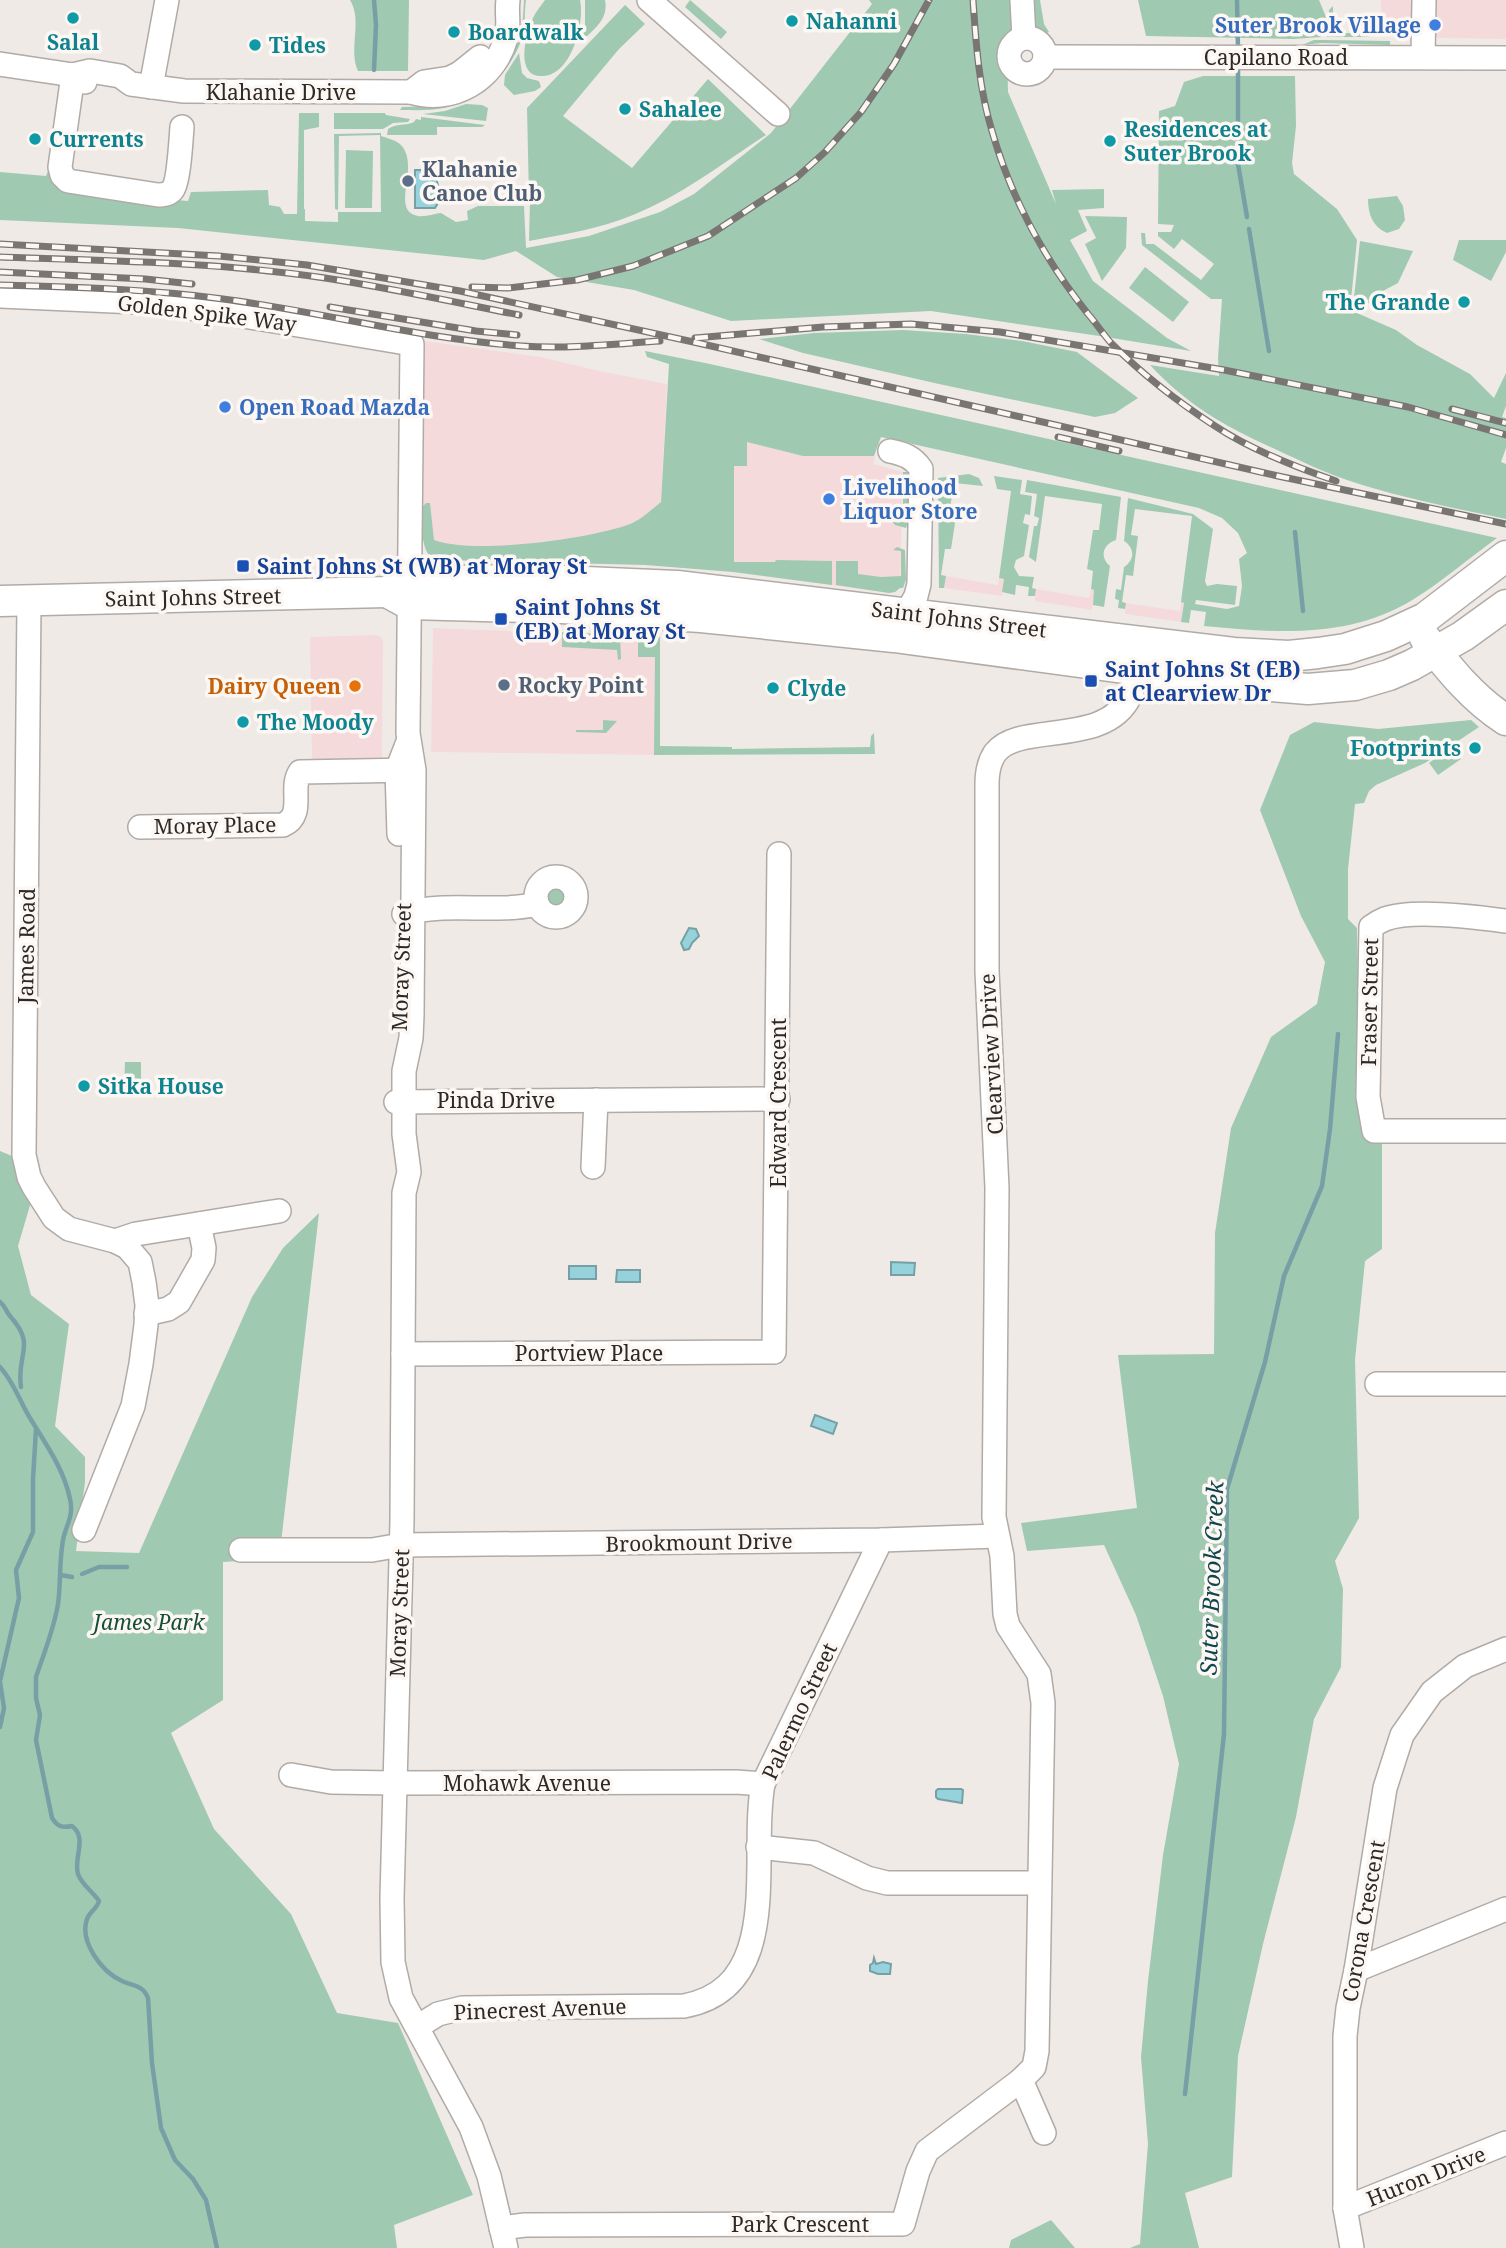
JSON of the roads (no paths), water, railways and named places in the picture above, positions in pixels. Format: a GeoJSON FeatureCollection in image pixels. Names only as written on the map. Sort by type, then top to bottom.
{"type":"FeatureCollection","features":[{"type":"Feature","properties":{"kind":"main road","name":"Saint Johns Street"},"geometry":{"type":"LineString","coordinates":[[15,601],[402,593],[630,612],[900,625],[1289,656],[1345,649],[1386,636],[1419,621],[1506,556]]}},
{"type":"Feature","properties":{"kind":"main road"},"geometry":{"type":"LineString","coordinates":[[1442,649],[1506,589]]}},
{"type":"Feature","properties":{"kind":"main road","name":"Saint Johns Street"},"geometry":{"type":"LineString","coordinates":[[900,625],[1135,670],[1274,687],[1331,688],[1372,681],[1412,665],[1442,649],[1506,605]]}},
{"type":"Feature","properties":{"kind":"main road"},"geometry":{"type":"LineString","coordinates":[[1419,621],[1442,649],[1506,698]]}},
{"type":"Feature","properties":{"kind":"main road"},"geometry":{"type":"LineString","coordinates":[[1442,649],[1453,675],[1492,711],[1506,720]]}},
{"type":"Feature","properties":{"kind":"street"},"geometry":{"type":"LineString","coordinates":[[141,85],[167,0]]}},
{"type":"Feature","properties":{"kind":"street"},"geometry":{"type":"LineString","coordinates":[[649,0],[778,114]]}},
{"type":"Feature","properties":{"kind":"street","name":"Capilano Road"},"geometry":{"type":"LineString","coordinates":[[1022,0],[1024,38],[1015,42],[1010,50],[1010,60],[1014,68],[1023,73],[1035,72],[1041,68],[1045,57],[1506,58]]}},
{"type":"Feature","properties":{"kind":"street"},"geometry":{"type":"LineString","coordinates":[[1423,57],[1424,0]]}},
{"type":"Feature","properties":{"kind":"street","name":"Klahanie Drive"},"geometry":{"type":"LineString","coordinates":[[0,64],[73,75],[88,83],[118,88],[141,85],[184,91],[411,92],[439,96],[458,92],[480,78],[497,59],[510,23],[507,7]]}},
{"type":"Feature","properties":{"kind":"street"},"geometry":{"type":"LineString","coordinates":[[1024,38],[1041,44],[1045,57]]}},
{"type":"Feature","properties":{"kind":"street"},"geometry":{"type":"LineString","coordinates":[[73,75],[60,167],[62,175],[68,181],[158,195],[168,194],[176,183],[182,127]]}},
{"type":"Feature","properties":{"kind":"street","name":"Golden Spike Way"},"geometry":{"type":"LineString","coordinates":[[0,296],[136,302],[208,310],[412,344]]}},
{"type":"Feature","properties":{"kind":"street","name":"Moray Street"},"geometry":{"type":"LineString","coordinates":[[412,344],[402,593],[408,742],[397,802],[408,913],[411,1032],[400,1102],[409,1172],[404,1193],[393,1962],[398,1992],[471,2127],[489,2176],[503,2238]]}},
{"type":"Feature","properties":{"kind":"street"},"geometry":{"type":"LineString","coordinates":[[890,451],[910,457],[921,469],[919,584],[916,596],[900,625]]}},
{"type":"Feature","properties":{"kind":"street","name":"James Road"},"geometry":{"type":"LineString","coordinates":[[15,601],[24,1155],[29,1177],[54,1218],[69,1229],[115,1241],[135,1254],[140,1262],[146,1296],[141,1364],[133,1406],[84,1530]]}},
{"type":"Feature","properties":{"kind":"street","name":"Clearview Drive"},"geometry":{"type":"LineString","coordinates":[[996,1536],[997,1188],[987,971],[987,773],[995,753],[1008,743],[1021,738],[1090,727],[1120,710],[1131,694],[1135,670]]}},
{"type":"Feature","properties":{"kind":"street","name":"Moray Place"},"geometry":{"type":"LineString","coordinates":[[140,827],[283,825],[290,821],[295,813],[296,779],[299,772],[405,770]]}},
{"type":"Feature","properties":{"kind":"street","name":"Edward Crescent"},"geometry":{"type":"LineString","coordinates":[[774,1352],[779,854]]}},
{"type":"Feature","properties":{"kind":"street"},"geometry":{"type":"LineString","coordinates":[[408,913],[429,908],[515,907],[537,904]]}},
{"type":"Feature","properties":{"kind":"street","name":"Fraser Street"},"geometry":{"type":"LineString","coordinates":[[1506,921],[1401,915],[1384,919],[1371,927],[1368,1097],[1374,1131],[1506,1131]]}},
{"type":"Feature","properties":{"kind":"street","name":"Pinda Drive"},"geometry":{"type":"LineString","coordinates":[[400,1102],[778,1099]]}},
{"type":"Feature","properties":{"kind":"street"},"geometry":{"type":"LineString","coordinates":[[593,1167],[596,1100]]}},
{"type":"Feature","properties":{"kind":"street","name":"James Road"},"geometry":{"type":"LineString","coordinates":[[115,1241],[136,1234],[279,1211]]}},
{"type":"Feature","properties":{"kind":"street"},"geometry":{"type":"LineString","coordinates":[[146,1314],[168,1309],[179,1302],[203,1260],[204,1248],[199,1224]]}},
{"type":"Feature","properties":{"kind":"street","name":"Portview Place"},"geometry":{"type":"LineString","coordinates":[[403,1354],[774,1352]]}},
{"type":"Feature","properties":{"kind":"street"},"geometry":{"type":"LineString","coordinates":[[1377,1384],[1506,1384]]}},
{"type":"Feature","properties":{"kind":"street","name":"Brookmount Drive"},"geometry":{"type":"LineString","coordinates":[[242,1550],[372,1550],[401,1545],[881,1540],[996,1536]]}},
{"type":"Feature","properties":{"kind":"street","name":"Park Crescent"},"geometry":{"type":"LineString","coordinates":[[503,2238],[526,2225],[903,2224],[918,2171],[927,2151],[1030,2072],[1036,2058],[1043,1691],[1035,1665],[1008,1626],[1002,1556],[996,1536]]}},
{"type":"Feature","properties":{"kind":"street","name":"Palermo Street"},"geometry":{"type":"LineString","coordinates":[[667,2007],[684,2006],[711,1998],[728,1985],[752,1945],[756,1927],[763,1784],[881,1540]]}},
{"type":"Feature","properties":{"kind":"street","name":"Corona Crescent"},"geometry":{"type":"LineString","coordinates":[[1352,2248],[1345,2208],[1345,2036],[1385,1788],[1402,1735],[1422,1704],[1446,1679],[1465,1666],[1506,1649]]}},
{"type":"Feature","properties":{"kind":"street","name":"Mohawk Avenue"},"geometry":{"type":"LineString","coordinates":[[291,1775],[331,1782],[763,1784]]}},
{"type":"Feature","properties":{"kind":"street"},"geometry":{"type":"LineString","coordinates":[[758,1847],[814,1853],[867,1878],[887,1883],[1039,1883]]}},
{"type":"Feature","properties":{"kind":"street"},"geometry":{"type":"LineString","coordinates":[[1356,1970],[1506,1909]]}},
{"type":"Feature","properties":{"kind":"street","name":"Pinecrest Avenue"},"geometry":{"type":"LineString","coordinates":[[417,2027],[438,2014],[462,2008],[667,2007]]}},
{"type":"Feature","properties":{"kind":"street"},"geometry":{"type":"LineString","coordinates":[[1021,2080],[1044,2133]]}},
{"type":"Feature","properties":{"kind":"street","name":"Huron Drive"},"geometry":{"type":"LineString","coordinates":[[1345,2208],[1506,2143]]}},
{"type":"Feature","properties":{"kind":"water"},"geometry":{"type":"Polygon","coordinates":[[[415,170],[434,170],[439,189],[437,198],[440,200],[435,208],[415,208],[415,170]]]}},
{"type":"Feature","properties":{"kind":"water"},"geometry":{"type":"Polygon","coordinates":[[[689,928],[696,929],[699,936],[689,949],[684,950],[681,943],[689,928]]]}},
{"type":"Feature","properties":{"kind":"water"},"geometry":{"type":"Polygon","coordinates":[[[891,1262],[915,1263],[914,1275],[891,1275],[891,1262]]]}},
{"type":"Feature","properties":{"kind":"water"},"geometry":{"type":"Polygon","coordinates":[[[569,1266],[596,1266],[596,1279],[569,1279],[569,1266]]]}},
{"type":"Feature","properties":{"kind":"water"},"geometry":{"type":"Polygon","coordinates":[[[617,1270],[640,1270],[640,1282],[616,1282],[617,1270]]]}},
{"type":"Feature","properties":{"kind":"water"},"geometry":{"type":"Polygon","coordinates":[[[815,1415],[837,1423],[833,1434],[811,1426],[815,1415]]]}},
{"type":"Feature","properties":{"kind":"water"},"geometry":{"type":"Polygon","coordinates":[[[938,1789],[963,1790],[962,1803],[938,1799],[938,1789]]]}},
{"type":"Feature","properties":{"kind":"water"},"geometry":{"type":"Polygon","coordinates":[[[874,1958],[876,1964],[891,1964],[890,1974],[870,1971],[874,1958]]]}},
{"type":"Feature","properties":{"kind":"waterway"},"geometry":{"type":"LineString","coordinates":[[374,0],[374,70]]}},
{"type":"Feature","properties":{"kind":"waterway","name":"Suter Brook Creek"},"geometry":{"type":"LineString","coordinates":[[1237,0],[1238,49]]}},
{"type":"Feature","properties":{"kind":"waterway","name":"Suter Brook Creek"},"geometry":{"type":"LineString","coordinates":[[1238,65],[1238,164],[1247,217]]}},
{"type":"Feature","properties":{"kind":"waterway","name":"Suter Brook Creek"},"geometry":{"type":"LineString","coordinates":[[1249,229],[1269,351]]}},
{"type":"Feature","properties":{"kind":"waterway","name":"Suter Brook Creek"},"geometry":{"type":"LineString","coordinates":[[1295,532],[1303,611]]}},
{"type":"Feature","properties":{"kind":"waterway","name":"Suter Brook Creek"},"geometry":{"type":"LineString","coordinates":[[1185,2094],[1224,1734],[1227,1489],[1265,1362],[1284,1276],[1322,1186],[1338,1034]]}},
{"type":"Feature","properties":{"kind":"waterway"},"geometry":{"type":"LineString","coordinates":[[0,1302],[18,1326],[24,1343],[21,1387]]}},
{"type":"Feature","properties":{"kind":"waterway"},"geometry":{"type":"LineString","coordinates":[[0,1367],[59,1467],[71,1505],[62,1548],[56,1613],[36,1677],[36,1698],[40,1715],[36,1740],[52,1818],[58,1825],[72,1826],[77,1831],[80,1842],[78,1874],[99,1901],[87,1919],[85,1928],[89,1946],[107,1971],[114,1977],[140,1988],[148,1998],[152,2063],[161,2128],[175,2160],[193,2179],[206,2200],[217,2248]]}},
{"type":"Feature","properties":{"kind":"waterway"},"geometry":{"type":"LineString","coordinates":[[0,1681],[19,1598],[16,1570],[33,1532],[36,1429]]}},
{"type":"Feature","properties":{"kind":"waterway"},"geometry":{"type":"LineString","coordinates":[[82,1574],[99,1567],[127,1567]]}},
{"type":"Feature","properties":{"kind":"waterway"},"geometry":{"type":"LineString","coordinates":[[61,1575],[72,1577]]}},
{"type":"Feature","properties":{"kind":"waterway"},"geometry":{"type":"LineString","coordinates":[[0,1682],[4,1708],[0,1727]]}},
{"type":"Feature","properties":{"kind":"railway"},"geometry":{"type":"LineString","coordinates":[[472,287],[508,288],[577,280],[633,266],[708,236],[796,178],[825,152],[861,112],[894,64],[929,0]]}},
{"type":"Feature","properties":{"kind":"railway"},"geometry":{"type":"LineString","coordinates":[[973,0],[981,83],[1000,156],[1031,227],[1072,293],[1111,343],[1148,377],[1188,407],[1258,450],[1336,481]]}},
{"type":"Feature","properties":{"kind":"railway"},"geometry":{"type":"LineString","coordinates":[[0,244],[219,256],[307,265],[460,291],[1278,476],[1506,524]]}},
{"type":"Feature","properties":{"kind":"railway"},"geometry":{"type":"LineString","coordinates":[[0,257],[163,263],[285,273],[374,286],[519,315]]}},
{"type":"Feature","properties":{"kind":"railway"},"geometry":{"type":"LineString","coordinates":[[0,272],[192,284]]}},
{"type":"Feature","properties":{"kind":"railway"},"geometry":{"type":"LineString","coordinates":[[0,285],[112,289],[195,296],[260,304],[484,343],[574,347],[660,341]]}},
{"type":"Feature","properties":{"kind":"railway"},"geometry":{"type":"LineString","coordinates":[[330,307],[476,331],[517,335]]}},
{"type":"Feature","properties":{"kind":"railway"},"geometry":{"type":"LineString","coordinates":[[695,338],[823,327],[911,324],[1000,332],[1224,370],[1408,407],[1506,435]]}},
{"type":"Feature","properties":{"kind":"railway"},"geometry":{"type":"LineString","coordinates":[[1452,409],[1506,423]]}},
{"type":"Feature","properties":{"kind":"railway"},"geometry":{"type":"LineString","coordinates":[[1058,437],[1119,451]]}},
{"type":"Feature","properties":{"kind":"place","name":"Salal"},"geometry":{"type":"Point","coordinates":[73,18]}},
{"type":"Feature","properties":{"kind":"place","name":"Nahanni"},"geometry":{"type":"Point","coordinates":[792,21]}},
{"type":"Feature","properties":{"kind":"place","name":"Suter Brook Village"},"geometry":{"type":"Point","coordinates":[1435,25]}},
{"type":"Feature","properties":{"kind":"place","name":"Boardwalk"},"geometry":{"type":"Point","coordinates":[454,32]}},
{"type":"Feature","properties":{"kind":"place","name":"Tides"},"geometry":{"type":"Point","coordinates":[255,45]}},
{"type":"Feature","properties":{"kind":"place","name":"Sahalee"},"geometry":{"type":"Point","coordinates":[625,109]}},
{"type":"Feature","properties":{"kind":"place","name":"Currents"},"geometry":{"type":"Point","coordinates":[35,139]}},
{"type":"Feature","properties":{"kind":"place","name":"Residences at Suter Brook"},"geometry":{"type":"Point","coordinates":[1110,141]}},
{"type":"Feature","properties":{"kind":"place","name":"Klahanie Canoe Club"},"geometry":{"type":"Point","coordinates":[408,181]}},
{"type":"Feature","properties":{"kind":"place","name":"The Grande"},"geometry":{"type":"Point","coordinates":[1464,302]}},
{"type":"Feature","properties":{"kind":"place","name":"Open Road Mazda"},"geometry":{"type":"Point","coordinates":[225,407]}},
{"type":"Feature","properties":{"kind":"place","name":"Livelihood Liquor Store"},"geometry":{"type":"Point","coordinates":[829,499]}},
{"type":"Feature","properties":{"kind":"place","name":"Saint Johns St (WB) at Moray St"},"geometry":{"type":"Point","coordinates":[243,566]}},
{"type":"Feature","properties":{"kind":"place","name":"Saint Johns St (EB) at Moray St"},"geometry":{"type":"Point","coordinates":[501,619]}},
{"type":"Feature","properties":{"kind":"place","name":"Saint Johns St (EB) at Clearview Dr"},"geometry":{"type":"Point","coordinates":[1091,681]}},
{"type":"Feature","properties":{"kind":"place","name":"Rocky Point"},"geometry":{"type":"Point","coordinates":[504,685]}},
{"type":"Feature","properties":{"kind":"place","name":"Dairy Queen"},"geometry":{"type":"Point","coordinates":[355,686]}},
{"type":"Feature","properties":{"kind":"place","name":"Clyde"},"geometry":{"type":"Point","coordinates":[773,688]}},
{"type":"Feature","properties":{"kind":"place","name":"The Moody"},"geometry":{"type":"Point","coordinates":[243,722]}},
{"type":"Feature","properties":{"kind":"place","name":"Footprints"},"geometry":{"type":"Point","coordinates":[1475,748]}},
{"type":"Feature","properties":{"kind":"place","name":"Sitka House"},"geometry":{"type":"Point","coordinates":[84,1086]}},
{"type":"Feature","properties":{"kind":"park label","name":"James Park"},"geometry":{"type":"Point","coordinates":[149,1622]}}]}
